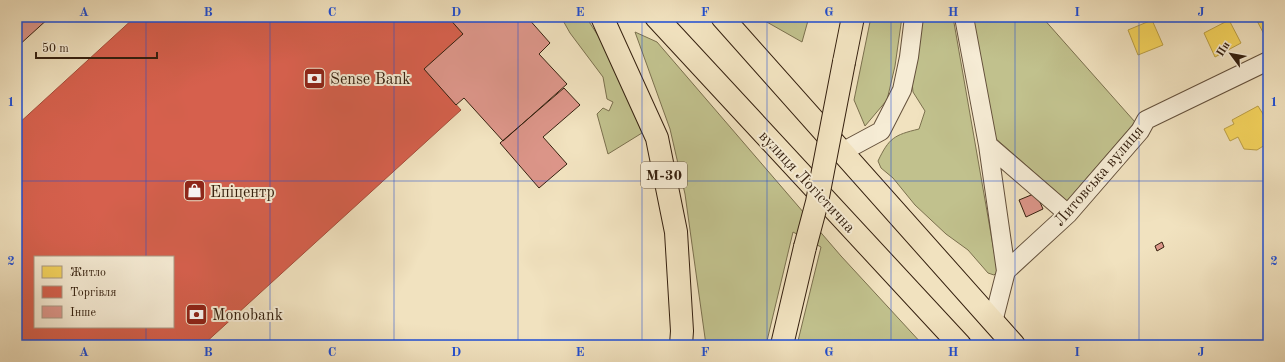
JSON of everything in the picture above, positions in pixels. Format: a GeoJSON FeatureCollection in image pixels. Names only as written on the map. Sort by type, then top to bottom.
{"type":"FeatureCollection","features":[{"type":"Feature","properties":{"kind":"main road","name":"М-30"},"geometry":{"type":"LineString","coordinates":[[602,17],[657,138],[676,232],[682,331],[680,345]]}},
{"type":"Feature","properties":{"kind":"main road","name":"вулиця Логістична"},"geometry":{"type":"LineString","coordinates":[[656,17],[960,345]]}},
{"type":"Feature","properties":{"kind":"main road"},"geometry":{"type":"LineString","coordinates":[[722,17],[1014,345]]}},
{"type":"Feature","properties":{"kind":"main road"},"geometry":{"type":"LineString","coordinates":[[782,345],[817,202],[853,17]]}},
{"type":"Feature","properties":{"kind":"street"},"geometry":{"type":"LineString","coordinates":[[842,152],[881,131],[902,90],[909,57],[914,17]]}},
{"type":"Feature","properties":{"kind":"street"},"geometry":{"type":"LineString","coordinates":[[964,17],[988,145],[1006,271],[993,322]]}},
{"type":"Feature","properties":{"kind":"street","name":"Литовська вулиця"},"geometry":{"type":"LineString","coordinates":[[1006,271],[1068,214],[1140,131],[1146,120],[1268,60]]}},
{"type":"Feature","properties":{"kind":"street"},"geometry":{"type":"LineString","coordinates":[[988,145],[1068,214]]}},
{"type":"Feature","properties":{"kind":"green space"},"geometry":{"type":"Polygon","coordinates":[[[561,17],[586,17],[615,62],[642,133],[608,154],[597,114],[603,108],[609,111],[613,102],[607,99],[603,77],[570,33],[561,17]]]}},
{"type":"Feature","properties":{"kind":"green space"},"geometry":{"type":"Polygon","coordinates":[[[758,17],[809,17],[802,42],[758,17]]]}},
{"type":"Feature","properties":{"kind":"green space"},"geometry":{"type":"Polygon","coordinates":[[[871,17],[902,17],[895,66],[887,100],[865,126],[854,100],[871,17]]]}},
{"type":"Feature","properties":{"kind":"green space"},"geometry":{"type":"Polygon","coordinates":[[[918,17],[953,17],[995,257],[999,270],[994,275],[988,273],[968,250],[946,234],[915,205],[893,178],[881,168],[878,161],[889,142],[904,133],[919,129],[925,111],[913,92],[912,82],[918,17]]]}},
{"type":"Feature","properties":{"kind":"green space"},"geometry":{"type":"Polygon","coordinates":[[[971,17],[1042,17],[1135,122],[1067,201],[994,137],[971,17]]]}},
{"type":"Feature","properties":{"kind":"green space"},"geometry":{"type":"Polygon","coordinates":[[[635,32],[657,42],[841,256],[923,345],[797,345],[821,247],[793,232],[766,345],[706,345],[685,194],[670,129],[635,32]]]}},
{"type":"Feature","properties":{"kind":"building: Житло"},"geometry":{"type":"Polygon","coordinates":[[[1255,17],[1268,17],[1268,40],[1267,40],[1255,17]]]}},
{"type":"Feature","properties":{"kind":"building: Житло"},"geometry":{"type":"Polygon","coordinates":[[[1152,20],[1163,45],[1138,55],[1128,30],[1152,20]]]}},
{"type":"Feature","properties":{"kind":"building: Житло"},"geometry":{"type":"Polygon","coordinates":[[[1229,20],[1241,43],[1215,57],[1204,33],[1229,20]]]}},
{"type":"Feature","properties":{"kind":"building: Житло"},"geometry":{"type":"Polygon","coordinates":[[[1258,106],[1268,122],[1268,143],[1257,150],[1244,149],[1238,137],[1230,141],[1224,129],[1234,124],[1232,120],[1258,106]]]}},
{"type":"Feature","properties":{"kind":"building: Торгівля","name":"Епіцентр"},"geometry":{"type":"Polygon","coordinates":[[[135,17],[448,17],[463,34],[424,69],[461,110],[203,345],[17,345],[17,125],[135,17]]]}},
{"type":"Feature","properties":{"kind":"building: Інше"},"geometry":{"type":"Polygon","coordinates":[[[23,17],[50,17],[17,47],[17,23],[23,17]]]}},
{"type":"Feature","properties":{"kind":"building: Інше"},"geometry":{"type":"Polygon","coordinates":[[[448,17],[527,17],[550,43],[539,54],[567,84],[503,141],[464,98],[456,105],[424,69],[463,34],[448,17]]]}},
{"type":"Feature","properties":{"kind":"building: Інше"},"geometry":{"type":"Polygon","coordinates":[[[564,88],[580,105],[543,137],[567,164],[539,188],[500,143],[564,88]]]}},
{"type":"Feature","properties":{"kind":"building: Інше"},"geometry":{"type":"Polygon","coordinates":[[[1036,193],[1043,209],[1026,217],[1019,200],[1036,193]]]}},
{"type":"Feature","properties":{"kind":"building: Інше"},"geometry":{"type":"Polygon","coordinates":[[[1162,242],[1164,247],[1157,251],[1155,246],[1162,242]]]}},
{"type":"Feature","properties":{"kind":"place","name":"Sense Bank"},"geometry":{"type":"Point","coordinates":[314,78]}},
{"type":"Feature","properties":{"kind":"place","name":"Епіцентр"},"geometry":{"type":"Point","coordinates":[194,191]}},
{"type":"Feature","properties":{"kind":"place","name":"Monobank"},"geometry":{"type":"Point","coordinates":[196,314]}}]}
